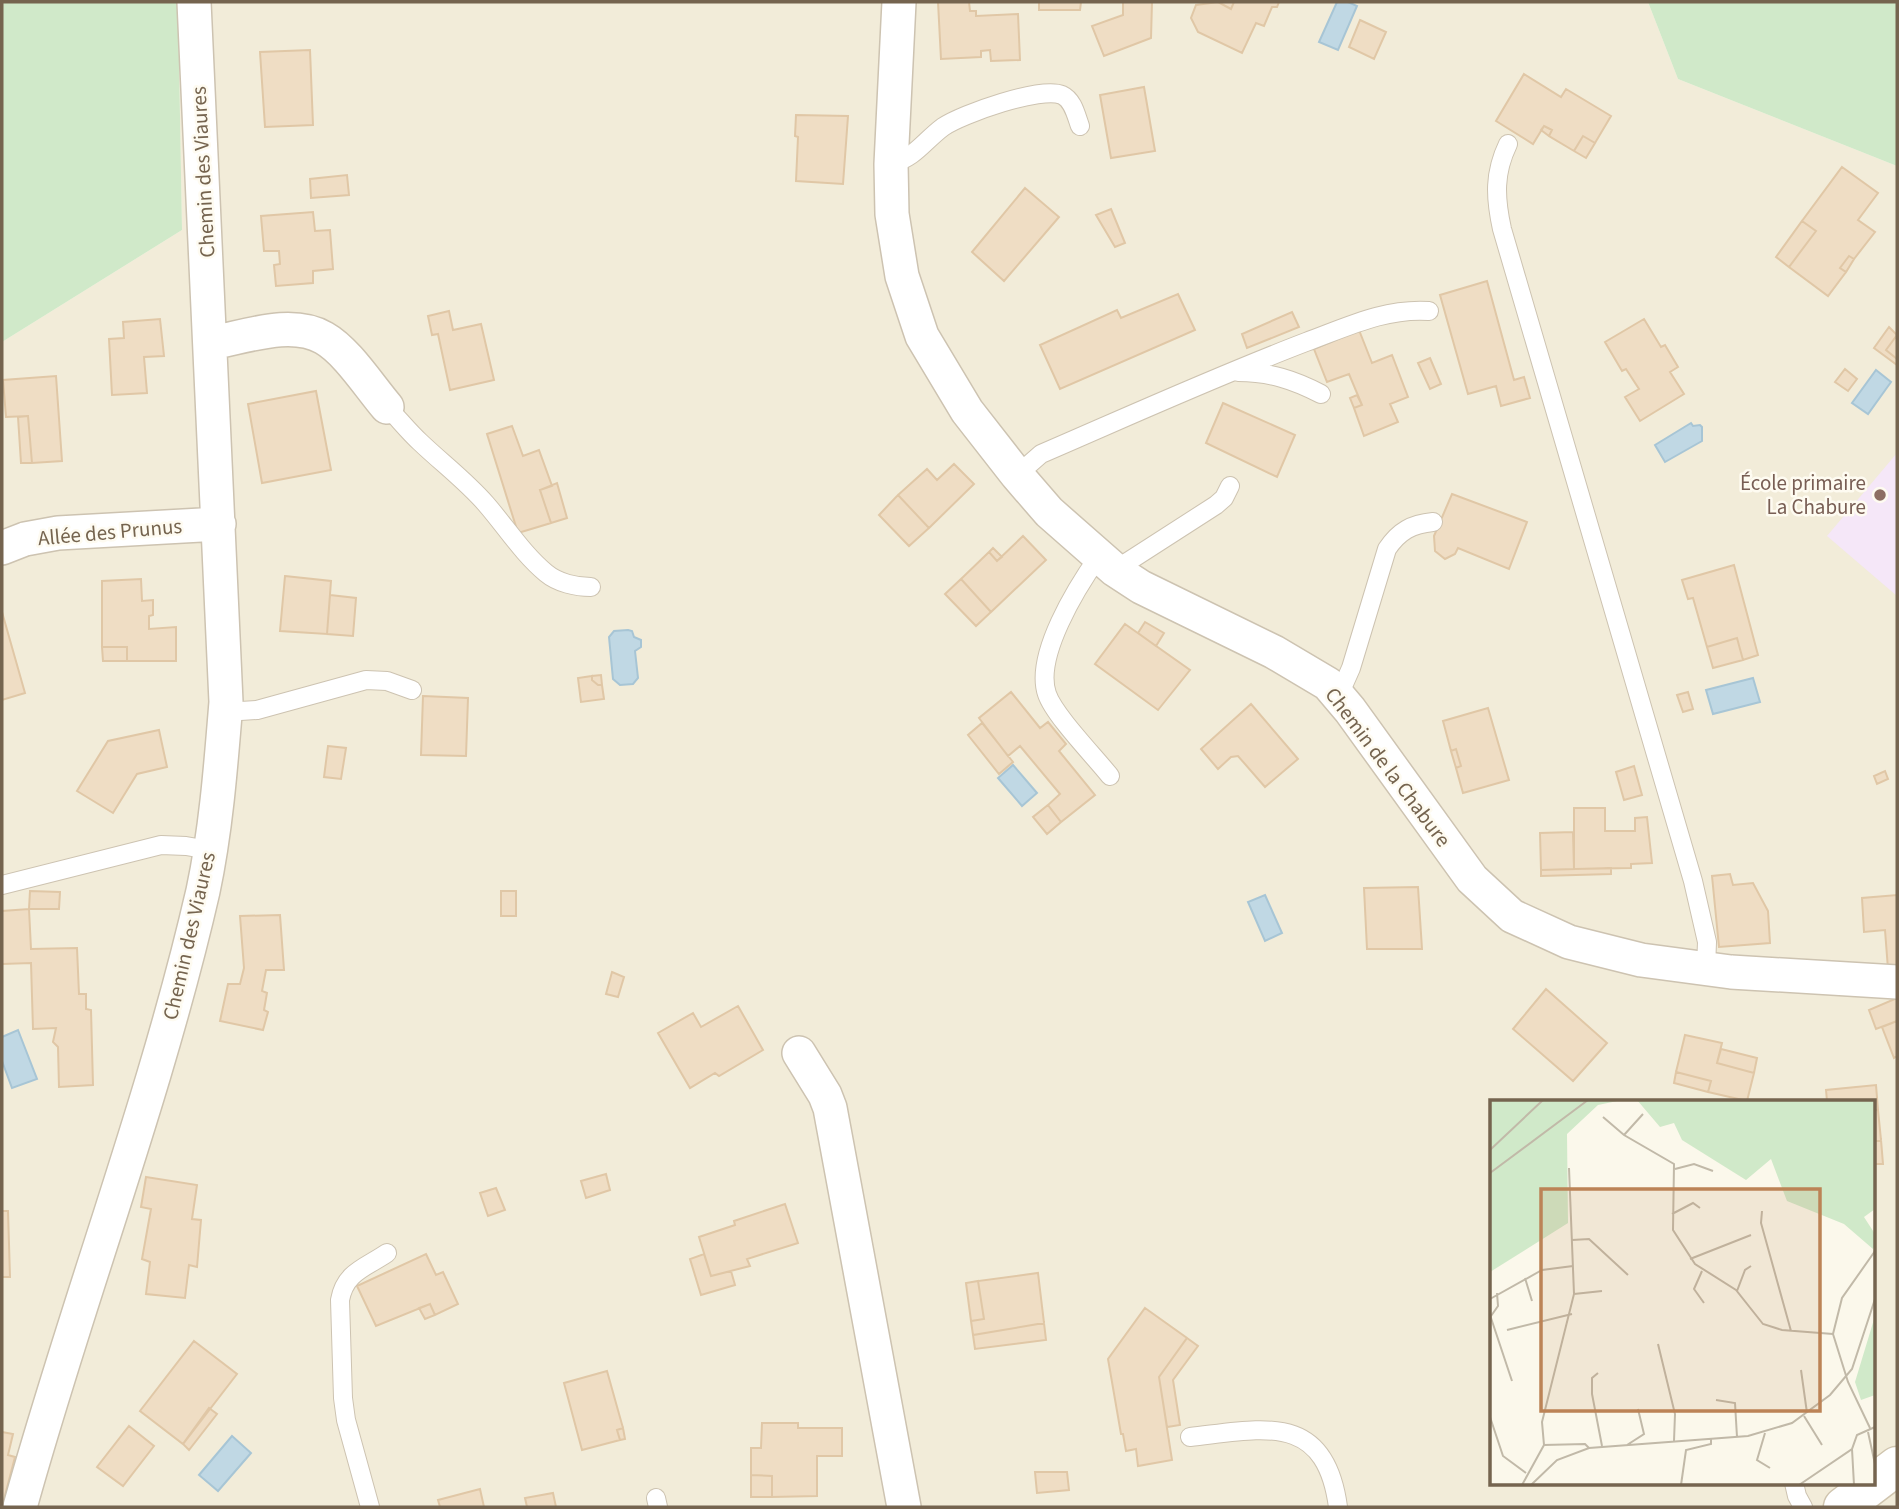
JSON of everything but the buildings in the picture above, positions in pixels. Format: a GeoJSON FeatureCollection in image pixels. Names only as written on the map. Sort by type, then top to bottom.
{"type":"FeatureCollection","features":[{"type":"Feature","properties":{"kind":"main road"},"geometry":{"type":"LineString","coordinates":[[1874,1483],[1897,1466]]}},
{"type":"Feature","properties":{"kind":"main road"},"geometry":{"type":"LineString","coordinates":[[1843,1507],[1873,1484]]}},
{"type":"Feature","properties":{"kind":"street","name":"Chemin des Viaures"},"geometry":{"type":"LineString","coordinates":[[20,1507],[47,1408],[111,1214],[167,1031],[203,889],[225,712],[219,524],[194,2]]}},
{"type":"Feature","properties":{"kind":"street","name":"Chemin de la Chabure"},"geometry":{"type":"LineString","coordinates":[[899,2],[891,164],[892,215],[902,276],[922,336],[967,411],[1049,512],[1107,563],[1141,587],[1274,653],[1328,684],[1472,878],[1512,916],[1569,942],[1641,960],[1731,972],[1897,982]]}},
{"type":"Feature","properties":{"kind":"street"},"geometry":{"type":"LineString","coordinates":[[211,343],[276,331],[310,332],[325,339],[343,355],[387,407]]}},
{"type":"Feature","properties":{"kind":"street","name":"Allée des Prunus"},"geometry":{"type":"LineString","coordinates":[[2,548],[25,539],[58,533],[219,524]]}},
{"type":"Feature","properties":{"kind":"street"},"geometry":{"type":"LineString","coordinates":[[799,1053],[830,1108],[904,1507]]}},
{"type":"Feature","properties":{"kind":"lane"},"geometry":{"type":"LineString","coordinates":[[891,164],[914,155],[937,132],[967,114],[1034,94],[1051,92],[1071,101],[1080,126]]}},
{"type":"Feature","properties":{"kind":"lane"},"geometry":{"type":"LineString","coordinates":[[1508,144],[1495,179],[1496,203],[1502,229],[1693,881],[1707,942],[1706,968]]}},
{"type":"Feature","properties":{"kind":"lane"},"geometry":{"type":"LineString","coordinates":[[1017,475],[1041,454],[1264,358],[1374,317],[1407,310],[1429,311]]}},
{"type":"Feature","properties":{"kind":"lane"},"geometry":{"type":"LineString","coordinates":[[1231,372],[1258,372],[1281,376],[1321,394]]}},
{"type":"Feature","properties":{"kind":"lane"},"geometry":{"type":"LineString","coordinates":[[387,407],[486,504],[547,574],[565,583],[580,587],[591,586]]}},
{"type":"Feature","properties":{"kind":"lane"},"geometry":{"type":"LineString","coordinates":[[1110,776],[1055,709],[1047,695],[1045,662],[1051,643],[1078,590],[1107,563],[1216,505],[1224,498],[1230,486]]}},
{"type":"Feature","properties":{"kind":"lane"},"geometry":{"type":"LineString","coordinates":[[1336,694],[1351,668],[1387,549],[1395,537],[1410,527],[1433,522]]}},
{"type":"Feature","properties":{"kind":"lane"},"geometry":{"type":"LineString","coordinates":[[225,712],[257,710],[366,680],[387,681],[412,690]]}},
{"type":"Feature","properties":{"kind":"lane"},"geometry":{"type":"LineString","coordinates":[[2,884],[161,845],[209,850]]}},
{"type":"Feature","properties":{"kind":"lane"},"geometry":{"type":"LineString","coordinates":[[370,1507],[346,1420],[340,1300],[342,1285],[349,1277],[387,1254]]}},
{"type":"Feature","properties":{"kind":"lane"},"geometry":{"type":"LineString","coordinates":[[1190,1437],[1265,1429],[1286,1432],[1310,1443],[1324,1460],[1336,1491],[1338,1507]]}},
{"type":"Feature","properties":{"kind":"lane"},"geometry":{"type":"LineString","coordinates":[[1794,1484],[1803,1507]]}},
{"type":"Feature","properties":{"kind":"shaded area"},"geometry":{"type":"Polygon","coordinates":[[[178,2],[1648,2],[1678,79],[1897,166],[1897,1507],[2,1507],[2,342],[182,230],[178,2]]]}},
{"type":"Feature","properties":{"kind":"shaded area","name":"École primaire La Chabure"},"geometry":{"type":"Polygon","coordinates":[[[1897,453],[1897,596],[1827,536],[1897,453]]]}},
{"type":"Feature","properties":{"kind":"green space"},"geometry":{"type":"Polygon","coordinates":[[[2,2],[178,2],[182,230],[2,342],[2,2]]]}},
{"type":"Feature","properties":{"kind":"green space"},"geometry":{"type":"Polygon","coordinates":[[[1648,2],[1897,2],[1897,166],[1678,79],[1648,2]]]}},
{"type":"Feature","properties":{"kind":"water"},"geometry":{"type":"Polygon","coordinates":[[[1337,2],[1348,2],[1357,6],[1338,50],[1319,42],[1337,2]]]}},
{"type":"Feature","properties":{"kind":"water"},"geometry":{"type":"Polygon","coordinates":[[[1876,370],[1891,382],[1868,414],[1852,403],[1876,370]]]}},
{"type":"Feature","properties":{"kind":"water"},"geometry":{"type":"Polygon","coordinates":[[[1691,423],[1693,426],[1702,427],[1702,441],[1665,462],[1655,445],[1691,423]]]}},
{"type":"Feature","properties":{"kind":"water"},"geometry":{"type":"Polygon","coordinates":[[[628,630],[641,640],[641,647],[635,651],[638,678],[633,684],[620,685],[613,679],[609,637],[614,631],[628,630]]]}},
{"type":"Feature","properties":{"kind":"water"},"geometry":{"type":"Polygon","coordinates":[[[1753,678],[1760,702],[1713,714],[1706,690],[1753,678]]]}},
{"type":"Feature","properties":{"kind":"water"},"geometry":{"type":"Polygon","coordinates":[[[1013,765],[1037,793],[1022,806],[998,778],[1013,765]]]}},
{"type":"Feature","properties":{"kind":"water"},"geometry":{"type":"Polygon","coordinates":[[[1265,895],[1282,933],[1265,941],[1248,902],[1265,895]]]}},
{"type":"Feature","properties":{"kind":"water"},"geometry":{"type":"Polygon","coordinates":[[[18,1030],[37,1079],[12,1088],[2,1061],[2,1037],[18,1030]]]}},
{"type":"Feature","properties":{"kind":"water"},"geometry":{"type":"Polygon","coordinates":[[[232,1436],[251,1453],[218,1491],[199,1475],[232,1436]]]}},
{"type":"Feature","properties":{"kind":"place","name":"École primaire La Chabure"},"geometry":{"type":"Point","coordinates":[1880,495]}}]}
